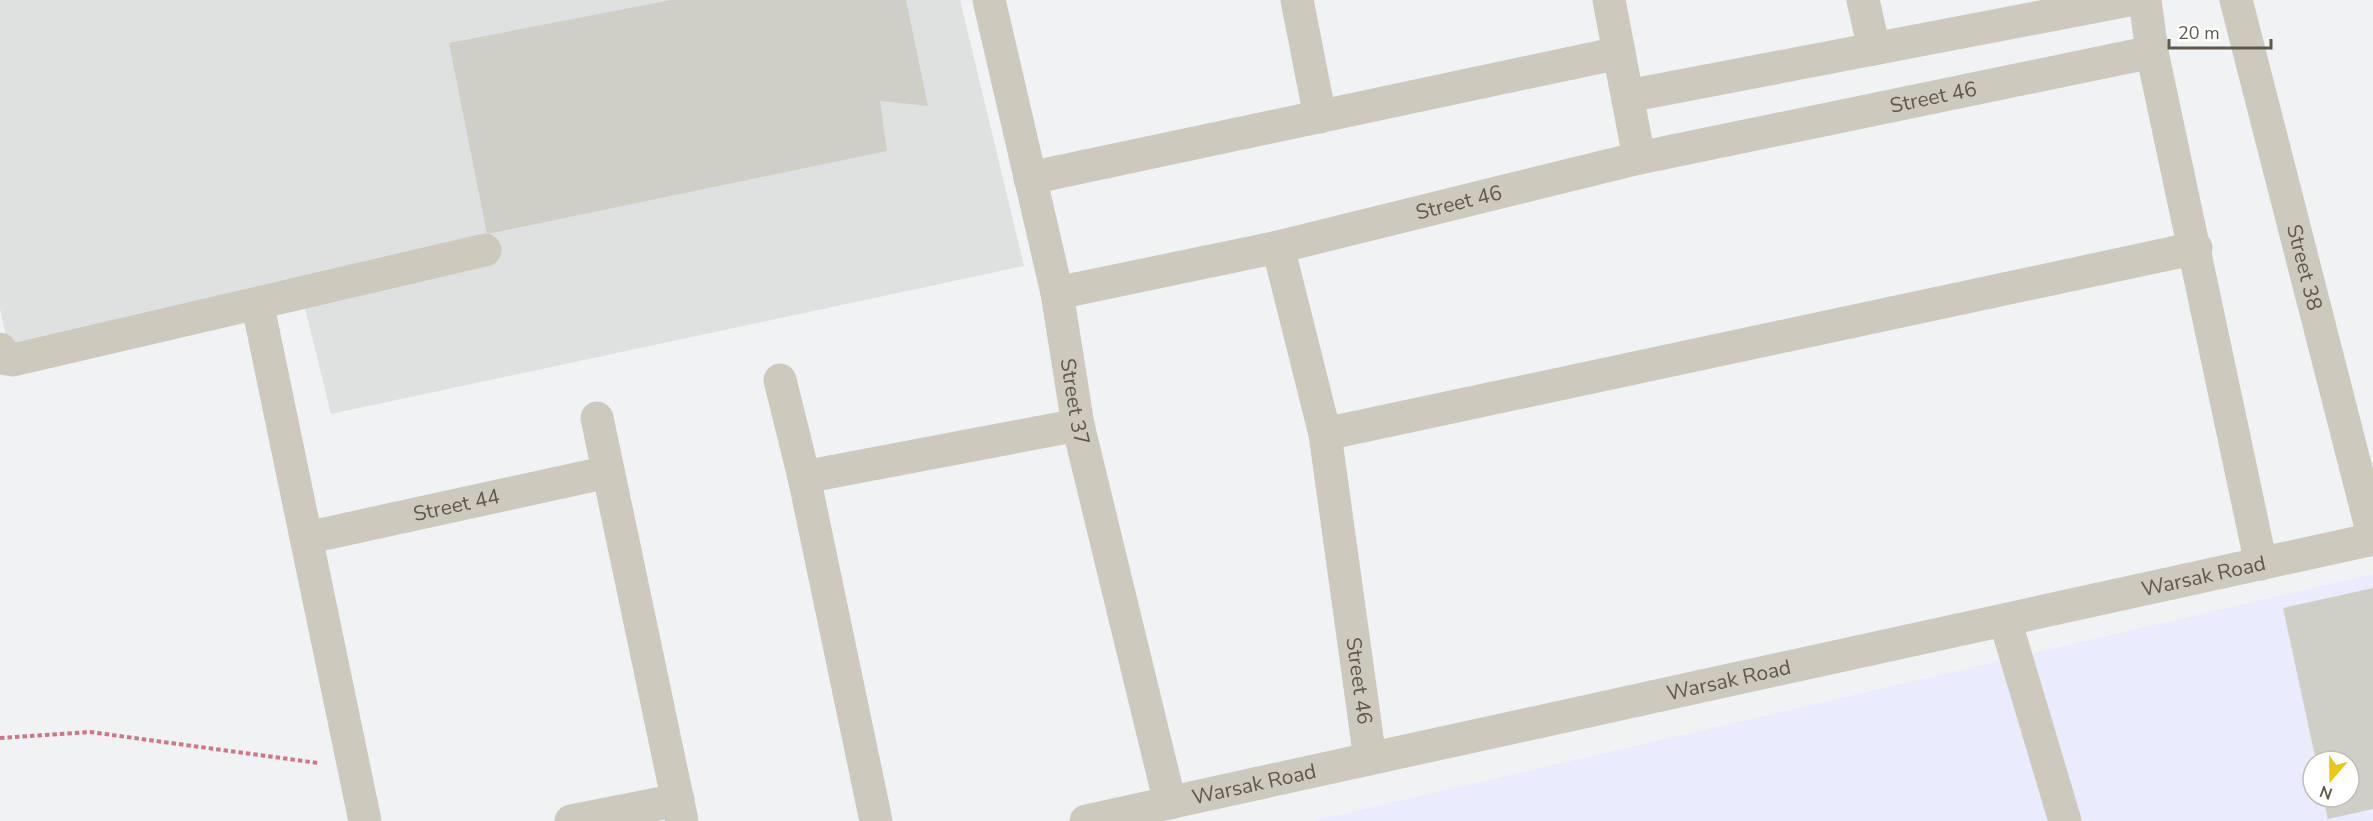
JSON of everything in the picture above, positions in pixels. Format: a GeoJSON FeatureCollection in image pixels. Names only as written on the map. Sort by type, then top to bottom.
{"type":"FeatureCollection","features":[{"type":"Feature","properties":{"kind":"street","name":"Street 37"},"geometry":{"type":"LineString","coordinates":[[989,0],[1057,293],[1078,425],[1170,802]]}},
{"type":"Feature","properties":{"kind":"street"},"geometry":{"type":"LineString","coordinates":[[1297,0],[1320,117]]}},
{"type":"Feature","properties":{"kind":"street"},"geometry":{"type":"LineString","coordinates":[[1609,0],[1639,158]]}},
{"type":"Feature","properties":{"kind":"street"},"geometry":{"type":"LineString","coordinates":[[1863,0],[1874,49]]}},
{"type":"Feature","properties":{"kind":"street"},"geometry":{"type":"LineString","coordinates":[[1629,96],[2129,0]]}},
{"type":"Feature","properties":{"kind":"street"},"geometry":{"type":"LineString","coordinates":[[2145,0],[2152,52],[2196,248],[2261,564]]}},
{"type":"Feature","properties":{"kind":"street","name":"Street 38"},"geometry":{"type":"LineString","coordinates":[[2236,0],[2373,537]]}},
{"type":"Feature","properties":{"kind":"street","name":"Street 46"},"geometry":{"type":"LineString","coordinates":[[1370,759],[1325,434],[1278,247],[1639,158],[2152,52]]}},
{"type":"Feature","properties":{"kind":"street"},"geometry":{"type":"LineString","coordinates":[[1030,178],[1619,53]]}},
{"type":"Feature","properties":{"kind":"street"},"geometry":{"type":"LineString","coordinates":[[1057,293],[1278,247]]}},
{"type":"Feature","properties":{"kind":"street"},"geometry":{"type":"LineString","coordinates":[[1325,434],[2196,248]]}},
{"type":"Feature","properties":{"kind":"street"},"geometry":{"type":"LineString","coordinates":[[0,349],[6,359],[13,360],[486,250]]}},
{"type":"Feature","properties":{"kind":"street"},"geometry":{"type":"LineString","coordinates":[[260,316],[365,821]]}},
{"type":"Feature","properties":{"kind":"street"},"geometry":{"type":"LineString","coordinates":[[780,380],[804,477],[876,821]]}},
{"type":"Feature","properties":{"kind":"street"},"geometry":{"type":"LineString","coordinates":[[571,821],[680,810],[597,418]]}},
{"type":"Feature","properties":{"kind":"street"},"geometry":{"type":"LineString","coordinates":[[804,477],[1078,425]]}},
{"type":"Feature","properties":{"kind":"street","name":"Street 44"},"geometry":{"type":"LineString","coordinates":[[306,538],[608,472]]}},
{"type":"Feature","properties":{"kind":"street","name":"Warsak Road"},"geometry":{"type":"LineString","coordinates":[[1086,821],[2261,564],[2373,537]]}},
{"type":"Feature","properties":{"kind":"street"},"geometry":{"type":"LineString","coordinates":[[2005,620],[2065,821]]}},
{"type":"Feature","properties":{"kind":"path"},"geometry":{"type":"LineString","coordinates":[[0,738],[90,732],[356,769]]}},
{"type":"Feature","properties":{"kind":"shaded area"},"geometry":{"type":"Polygon","coordinates":[[[0,0],[960,0],[1024,266],[331,414],[298,280],[10,354],[0,309],[0,0]]]}},
{"type":"Feature","properties":{"kind":"shaded area"},"geometry":{"type":"Polygon","coordinates":[[[2373,574],[2373,821],[1313,821],[2373,574]]]}},
{"type":"Feature","properties":{"kind":"building"},"geometry":{"type":"Polygon","coordinates":[[[671,0],[906,0],[928,106],[880,101],[887,151],[487,234],[449,43],[671,0]]]}},
{"type":"Feature","properties":{"kind":"building"},"geometry":{"type":"Polygon","coordinates":[[[2373,588],[2373,809],[2328,819],[2326,809],[2361,809],[2361,749],[2313,749],[2283,608],[2373,588]]]}}]}
